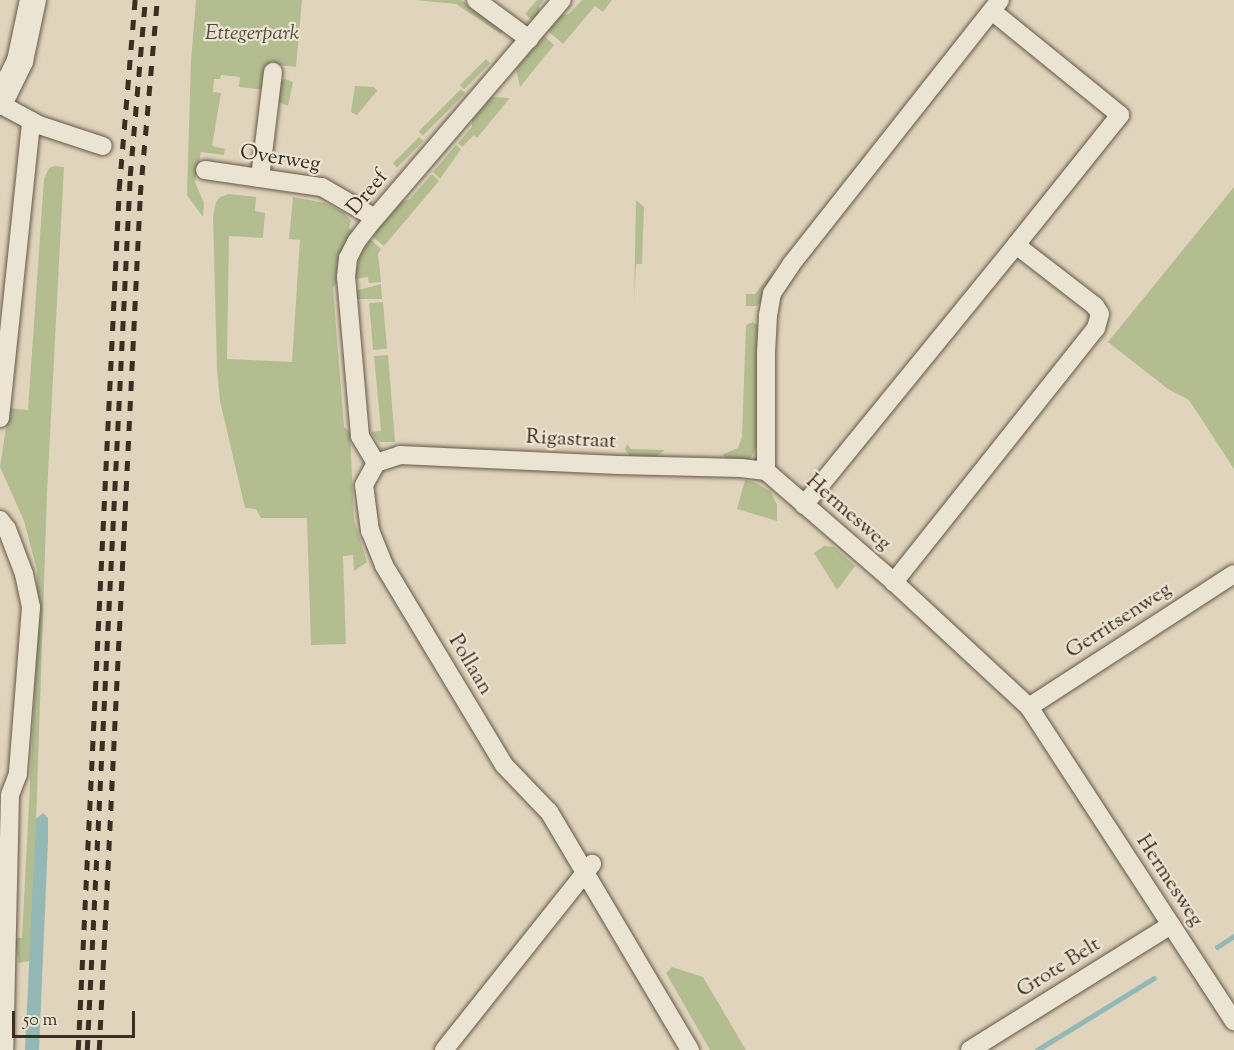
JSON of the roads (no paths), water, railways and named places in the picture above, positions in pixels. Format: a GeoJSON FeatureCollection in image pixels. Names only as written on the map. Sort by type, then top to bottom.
{"type":"FeatureCollection","features":[{"type":"Feature","properties":{"kind":"street"},"geometry":{"type":"LineString","coordinates":[[33,0],[20,61],[0,103],[31,121],[103,146]]}},
{"type":"Feature","properties":{"kind":"street"},"geometry":{"type":"LineString","coordinates":[[476,0],[529,39]]}},
{"type":"Feature","properties":{"kind":"street","name":"Dreef"},"geometry":{"type":"LineString","coordinates":[[376,463],[360,435],[345,277],[352,250],[375,218],[562,0]]}},
{"type":"Feature","properties":{"kind":"street"},"geometry":{"type":"LineString","coordinates":[[766,471],[766,351],[772,293],[790,265],[997,3],[1120,115],[804,505]]}},
{"type":"Feature","properties":{"kind":"street"},"geometry":{"type":"LineString","coordinates":[[260,178],[273,72]]}},
{"type":"Feature","properties":{"kind":"street"},"geometry":{"type":"LineString","coordinates":[[0,418],[31,121]]}},
{"type":"Feature","properties":{"kind":"street","name":"Overweg"},"geometry":{"type":"LineString","coordinates":[[205,170],[322,187],[375,218]]}},
{"type":"Feature","properties":{"kind":"street"},"geometry":{"type":"LineString","coordinates":[[894,582],[1100,321],[1100,314],[1095,306],[1016,245]]}},
{"type":"Feature","properties":{"kind":"street","name":"Rigastraat"},"geometry":{"type":"LineString","coordinates":[[376,463],[400,455],[741,468],[766,471]]}},
{"type":"Feature","properties":{"kind":"street","name":"Pollaan"},"geometry":{"type":"LineString","coordinates":[[376,463],[364,485],[370,531],[384,565],[504,765],[549,812],[589,868],[690,1050]]}},
{"type":"Feature","properties":{"kind":"street","name":"Hermesweg"},"geometry":{"type":"LineString","coordinates":[[766,471],[894,582],[1029,707],[1234,1021]]}},
{"type":"Feature","properties":{"kind":"street"},"geometry":{"type":"LineString","coordinates":[[0,520],[7,529],[24,574],[31,607],[18,774],[10,795],[4,1050]]}},
{"type":"Feature","properties":{"kind":"street","name":"Gerritsenweg"},"geometry":{"type":"LineString","coordinates":[[1029,707],[1234,574]]}},
{"type":"Feature","properties":{"kind":"street"},"geometry":{"type":"LineString","coordinates":[[444,1050],[589,868]]}},
{"type":"Feature","properties":{"kind":"street","name":"Grote Belt"},"geometry":{"type":"LineString","coordinates":[[970,1050],[1171,925]]}},
{"type":"Feature","properties":{"kind":"water"},"geometry":{"type":"Polygon","coordinates":[[[43,813],[48,818],[48,841],[39,1050],[25,1050],[36,819],[43,813]]]}},
{"type":"Feature","properties":{"kind":"waterway"},"geometry":{"type":"LineString","coordinates":[[1217,947],[1234,936]]}},
{"type":"Feature","properties":{"kind":"waterway"},"geometry":{"type":"LineString","coordinates":[[1037,1050],[1154,978]]}},
{"type":"Feature","properties":{"kind":"railway"},"geometry":{"type":"LineString","coordinates":[[78,1050],[119,189],[135,0]]}},
{"type":"Feature","properties":{"kind":"railway"},"geometry":{"type":"LineString","coordinates":[[87,1050],[130,176],[145,0]]}},
{"type":"Feature","properties":{"kind":"railway"},"geometry":{"type":"LineString","coordinates":[[99,1050],[140,195],[157,0]]}},
{"type":"Feature","properties":{"kind":"park label","name":"Ettegerpark"},"geometry":{"type":"Point","coordinates":[252,34]}}]}
